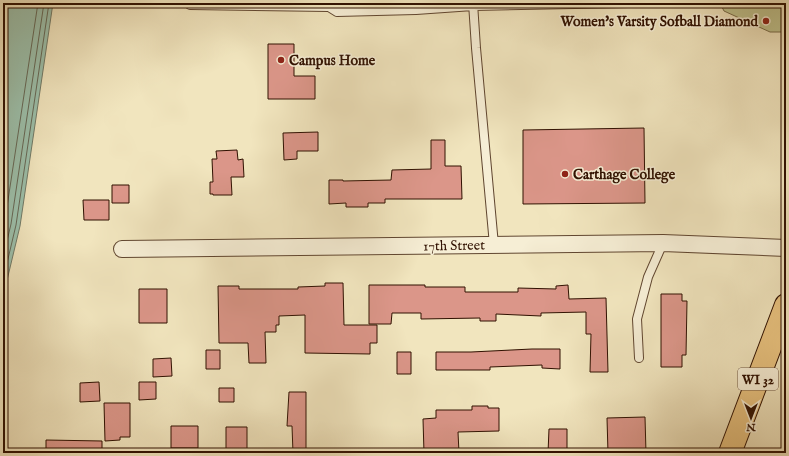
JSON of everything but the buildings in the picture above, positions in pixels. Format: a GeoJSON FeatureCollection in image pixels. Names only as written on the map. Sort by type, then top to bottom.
{"type":"FeatureCollection","features":[{"type":"Feature","properties":{"kind":"main road","name":"WI 32"},"geometry":{"type":"LineString","coordinates":[[730,453],[786,305]]}},
{"type":"Feature","properties":{"kind":"street","name":"17th Street"},"geometry":{"type":"LineString","coordinates":[[122,249],[663,242],[786,248]]}},
{"type":"Feature","properties":{"kind":"lane"},"geometry":{"type":"LineString","coordinates":[[190,5],[329,5],[337,12],[344,12],[416,10],[473,4],[628,3]]}},
{"type":"Feature","properties":{"kind":"lane"},"geometry":{"type":"LineString","coordinates":[[473,4],[494,245]]}},
{"type":"Feature","properties":{"kind":"lane"},"geometry":{"type":"LineString","coordinates":[[638,358],[637,320],[648,277],[663,242]]}},
{"type":"Feature","properties":{"kind":"shaded area","name":"Women's Varsity Sofball Diamond"},"geometry":{"type":"Polygon","coordinates":[[[720,3],[786,3],[786,32],[770,32],[724,11],[720,3]]]}},
{"type":"Feature","properties":{"kind":"water"},"geometry":{"type":"Polygon","coordinates":[[[3,3],[53,3],[20,226],[3,297],[3,3]]]}},
{"type":"Feature","properties":{"kind":"place","name":"Women's Varsity Sofball Diamond"},"geometry":{"type":"Point","coordinates":[766,21]}},
{"type":"Feature","properties":{"kind":"place","name":"Campus Home"},"geometry":{"type":"Point","coordinates":[281,60]}},
{"type":"Feature","properties":{"kind":"place","name":"Carthage College"},"geometry":{"type":"Point","coordinates":[565,174]}}]}
